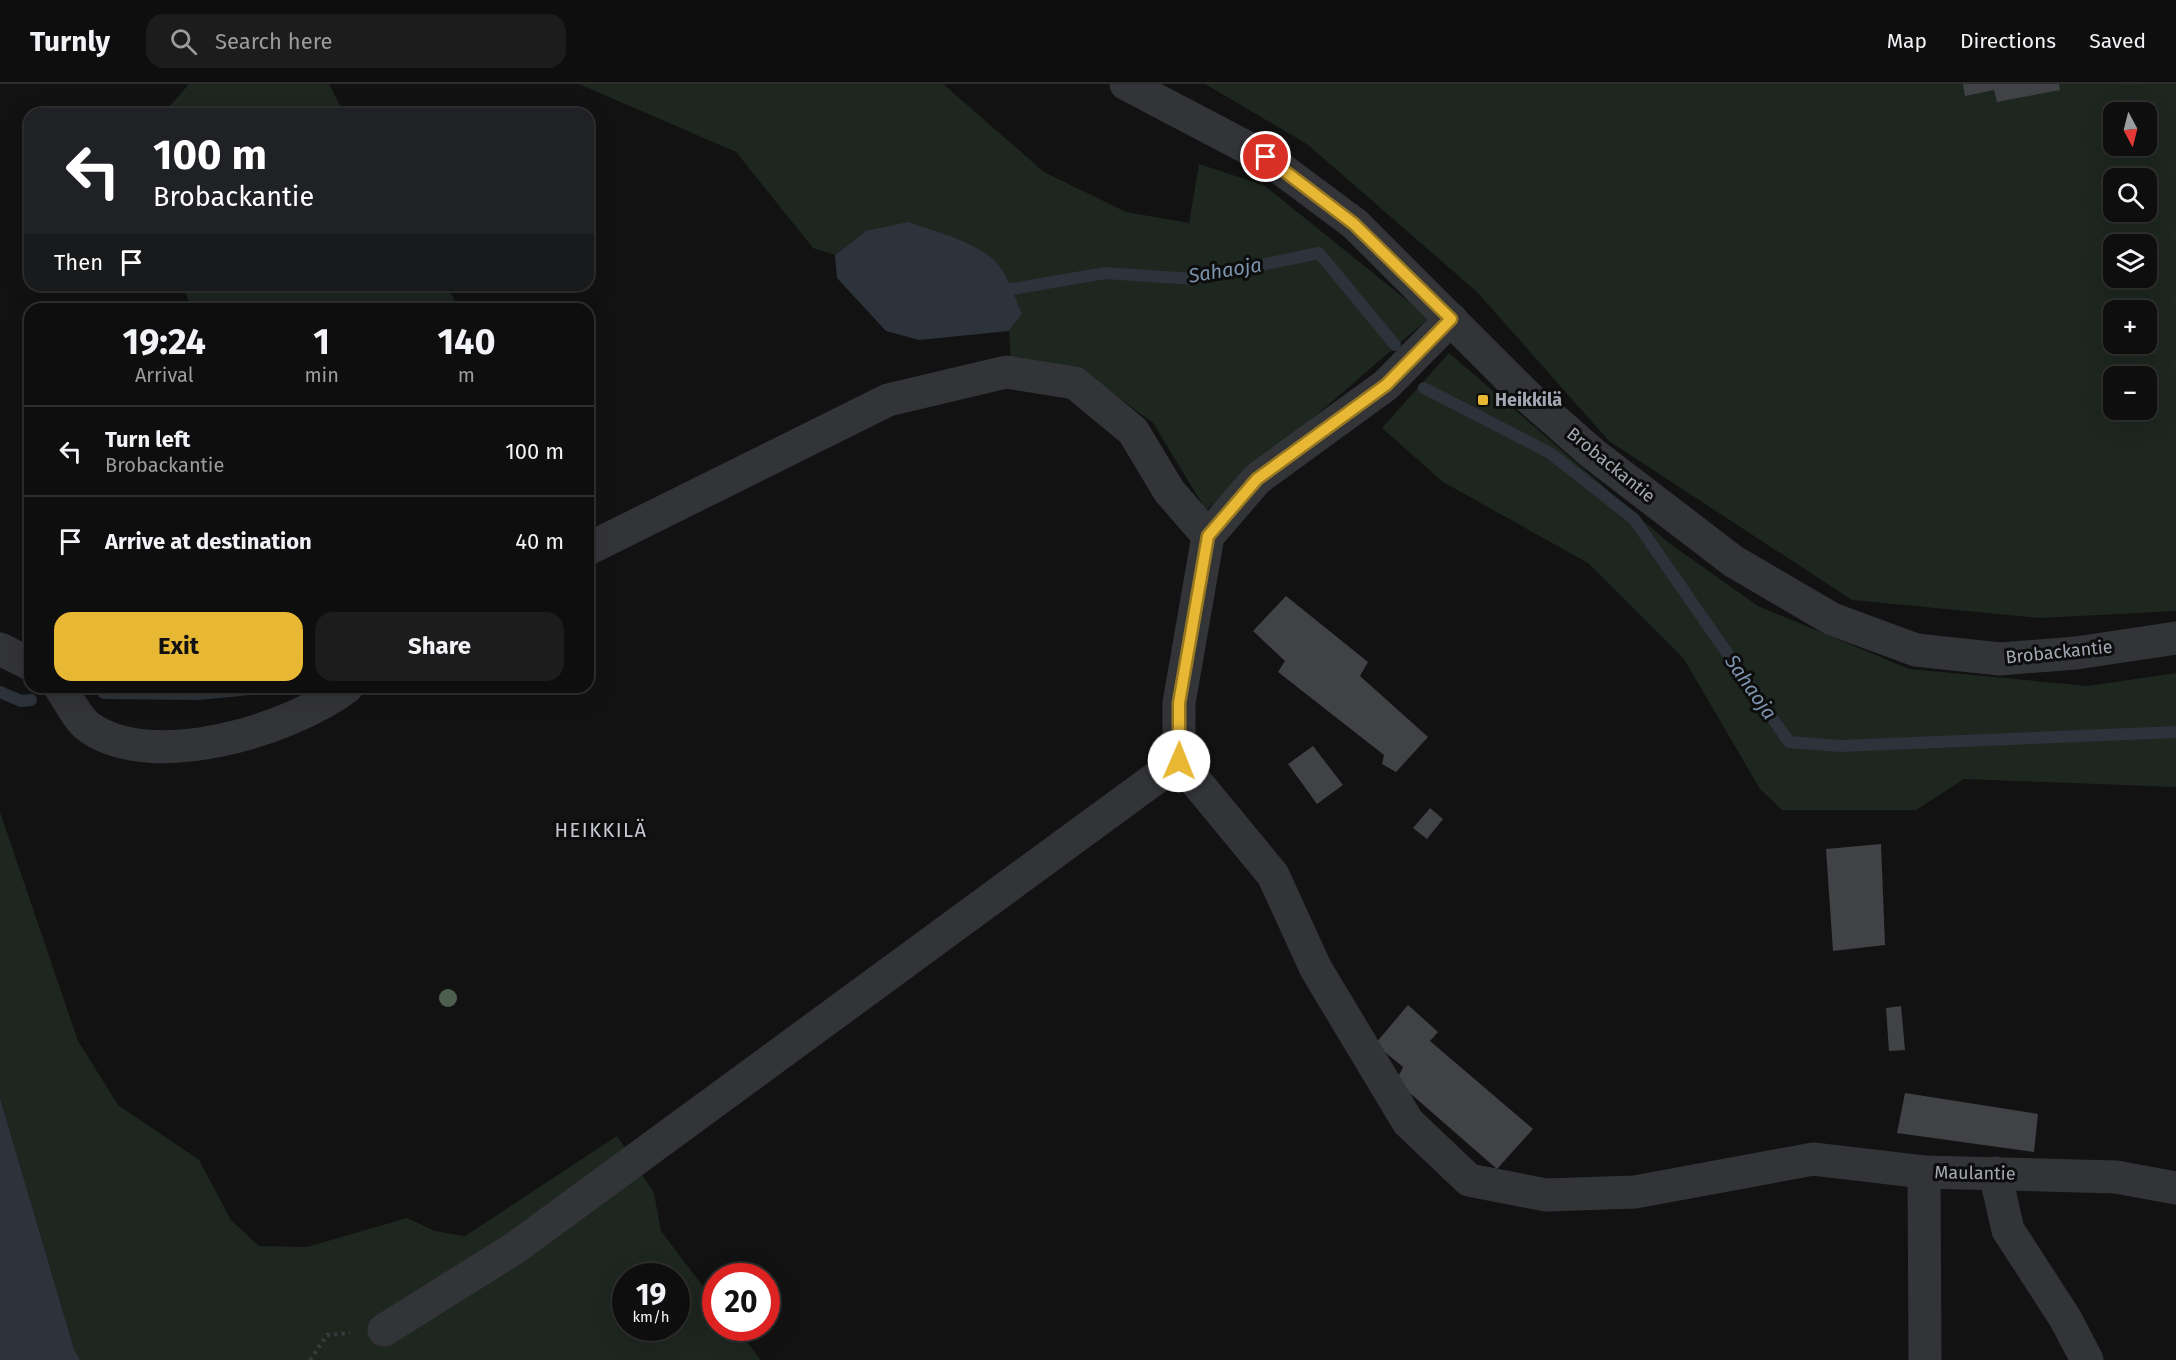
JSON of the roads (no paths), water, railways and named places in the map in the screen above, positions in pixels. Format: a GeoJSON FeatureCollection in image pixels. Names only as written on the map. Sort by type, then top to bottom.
{"type":"FeatureCollection","features":[{"type":"Feature","properties":{"kind":"street","name":"Brobackantie"},"geometry":{"type":"LineString","coordinates":[[1126,84],[1266,157],[1354,224],[1527,396],[1592,453],[1733,561],[1832,619],[1916,650],[2000,659],[2076,653],[2176,638]]}},
{"type":"Feature","properties":{"kind":"street"},"geometry":{"type":"LineString","coordinates":[[1451,319],[1386,385],[1257,479],[1208,536],[1179,703],[1179,761],[1273,875],[1316,969],[1408,1122],[1469,1180],[1546,1195],[1635,1192],[1813,1160],[1924,1172]]}},
{"type":"Feature","properties":{"kind":"street"},"geometry":{"type":"LineString","coordinates":[[594,546],[888,400],[1006,372],[1075,383],[1133,431],[1169,491],[1208,536]]}},
{"type":"Feature","properties":{"kind":"street"},"geometry":{"type":"LineString","coordinates":[[0,649],[24,661]]}},
{"type":"Feature","properties":{"kind":"street"},"geometry":{"type":"LineString","coordinates":[[64,693],[88,727],[122,742],[167,747],[228,738],[291,719],[336,693]]}},
{"type":"Feature","properties":{"kind":"street"},"geometry":{"type":"LineString","coordinates":[[384,1330],[515,1248],[1179,761]]}},
{"type":"Feature","properties":{"kind":"street","name":"Maulantie"},"geometry":{"type":"LineString","coordinates":[[1925,1360],[1924,1172],[2116,1177],[2176,1188]]}},
{"type":"Feature","properties":{"kind":"street"},"geometry":{"type":"LineString","coordinates":[[1995,1173],[2008,1230],[2065,1318],[2087,1360]]}},
{"type":"Feature","properties":{"kind":"waterway","name":"Sahaoja"},"geometry":{"type":"LineString","coordinates":[[1012,289],[1105,273],[1193,279],[1319,253],[1395,345]]}},
{"type":"Feature","properties":{"kind":"waterway","name":"Sahaoja"},"geometry":{"type":"LineString","coordinates":[[1424,388],[1550,453],[1634,519],[1789,742],[1840,746],[2176,732]]}},
{"type":"Feature","properties":{"kind":"waterway"},"geometry":{"type":"LineString","coordinates":[[0,692],[21,701],[31,700]]}},
{"type":"Feature","properties":{"kind":"waterway"},"geometry":{"type":"LineString","coordinates":[[104,693],[208,693]]}},
{"type":"Feature","properties":{"kind":"place","name":"Heikkilä"},"geometry":{"type":"Point","coordinates":[1483,400]}},
{"type":"Feature","properties":{"kind":"district","name":"HEIKKILÄ"},"geometry":{"type":"Point","coordinates":[601,830]}}]}
